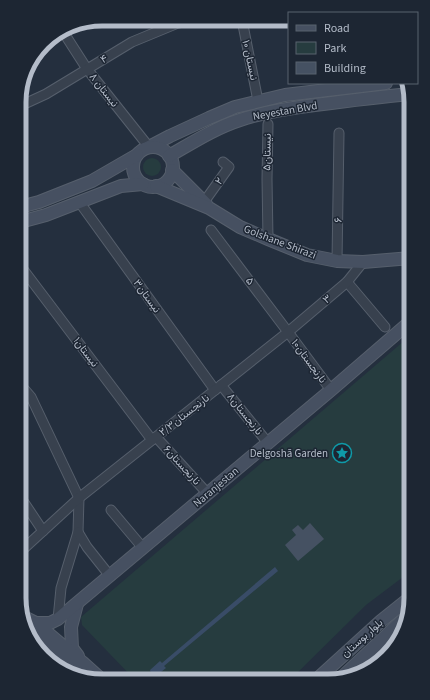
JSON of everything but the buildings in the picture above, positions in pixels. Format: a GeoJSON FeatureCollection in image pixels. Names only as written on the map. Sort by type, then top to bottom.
{"type":"FeatureCollection","features":[{"type":"Feature","properties":{"kind":"main road","name":"Neyestan Blvd"},"geometry":{"type":"LineString","coordinates":[[149,147],[235,107],[285,95],[378,84]]}},
{"type":"Feature","properties":{"kind":"main road","name":"Neyestan Blvd"},"geometry":{"type":"LineString","coordinates":[[169,156],[214,130],[239,120],[260,114],[287,109],[403,95]]}},
{"type":"Feature","properties":{"kind":"main road"},"geometry":{"type":"LineString","coordinates":[[26,205],[39,202],[92,181],[149,147],[155,147],[165,151],[171,160],[172,170],[170,175],[162,184],[156,186]]}},
{"type":"Feature","properties":{"kind":"main road"},"geometry":{"type":"LineString","coordinates":[[137,155],[134,161],[134,174],[143,184]]}},
{"type":"Feature","properties":{"kind":"main road"},"geometry":{"type":"LineString","coordinates":[[172,170],[206,205]]}},
{"type":"Feature","properties":{"kind":"main road"},"geometry":{"type":"LineString","coordinates":[[26,220],[80,203],[121,186],[143,184],[156,186],[206,205]]}},
{"type":"Feature","properties":{"kind":"main road","name":"Golshane Shirazi"},"geometry":{"type":"LineString","coordinates":[[206,205],[240,227],[307,254],[337,261],[363,262],[404,260]]}},
{"type":"Feature","properties":{"kind":"main road","name":"Naranjestan"},"geometry":{"type":"LineString","coordinates":[[58,619],[208,494],[404,327]]}},
{"type":"Feature","properties":{"kind":"main road","name":"بلوار بوستان"},"geometry":{"type":"LineString","coordinates":[[323,674],[404,602]]}},
{"type":"Feature","properties":{"kind":"main road"},"geometry":{"type":"LineString","coordinates":[[77,604],[71,627],[72,648],[82,662]]}},
{"type":"Feature","properties":{"kind":"main road"},"geometry":{"type":"LineString","coordinates":[[31,624],[50,623],[58,619]]}},
{"type":"Feature","properties":{"kind":"main road","name":"بلوار بوستان"},"geometry":{"type":"LineString","coordinates":[[349,671],[400,624]]}},
{"type":"Feature","properties":{"kind":"main road"},"geometry":{"type":"LineString","coordinates":[[31,625],[82,662],[94,673]]}},
{"type":"Feature","properties":{"kind":"main road"},"geometry":{"type":"LineString","coordinates":[[32,626],[73,668]]}},
{"type":"Feature","properties":{"kind":"street","name":"۴"},"geometry":{"type":"LineString","coordinates":[[26,103],[46,94],[132,42],[171,26]]}},
{"type":"Feature","properties":{"kind":"street","name":"نیستان ۱۰"},"geometry":{"type":"LineString","coordinates":[[243,26],[258,101]]}},
{"type":"Feature","properties":{"kind":"street","name":"نیستان ۸"},"geometry":{"type":"LineString","coordinates":[[65,35],[87,69],[149,147]]}},
{"type":"Feature","properties":{"kind":"street","name":"۵نیستان"},"geometry":{"type":"LineString","coordinates":[[268,124],[268,239]]}},
{"type":"Feature","properties":{"kind":"street","name":"۶"},"geometry":{"type":"LineString","coordinates":[[337,261],[339,133]]}},
{"type":"Feature","properties":{"kind":"street","name":"۲"},"geometry":{"type":"LineString","coordinates":[[206,205],[229,167],[223,162]]}},
{"type":"Feature","properties":{"kind":"street","name":"۳نیستان"},"geometry":{"type":"LineString","coordinates":[[80,203],[218,387]]}},
{"type":"Feature","properties":{"kind":"street","name":"۵"},"geometry":{"type":"LineString","coordinates":[[211,230],[288,332]]}},
{"type":"Feature","properties":{"kind":"street","name":"۳"},"geometry":{"type":"LineString","coordinates":[[288,332],[347,282],[363,262]]}},
{"type":"Feature","properties":{"kind":"street","name":"۱نیستان"},"geometry":{"type":"LineString","coordinates":[[26,273],[154,438]]}},
{"type":"Feature","properties":{"kind":"street"},"geometry":{"type":"LineString","coordinates":[[347,282],[385,327]]}},
{"type":"Feature","properties":{"kind":"street","name":"۲/۳نارنجستان"},"geometry":{"type":"LineString","coordinates":[[26,547],[79,498],[288,332]]}},
{"type":"Feature","properties":{"kind":"street","name":"۱۰نارنجستان"},"geometry":{"type":"LineString","coordinates":[[288,332],[330,390]]}},
{"type":"Feature","properties":{"kind":"street","name":"۸نارنجستان"},"geometry":{"type":"LineString","coordinates":[[218,387],[268,443]]}},
{"type":"Feature","properties":{"kind":"street"},"geometry":{"type":"LineString","coordinates":[[26,392],[31,397],[79,498],[78,532],[61,588],[58,619]]}},
{"type":"Feature","properties":{"kind":"street","name":"۶نارنجستان"},"geometry":{"type":"LineString","coordinates":[[154,438],[208,494]]}},
{"type":"Feature","properties":{"kind":"street"},"geometry":{"type":"LineString","coordinates":[[26,506],[43,531]]}},
{"type":"Feature","properties":{"kind":"street"},"geometry":{"type":"LineString","coordinates":[[111,510],[143,548]]}},
{"type":"Feature","properties":{"kind":"street"},"geometry":{"type":"LineString","coordinates":[[78,532],[87,547],[110,576]]}},
{"type":"Feature","properties":{"kind":"green space"},"geometry":{"type":"Polygon","coordinates":[[[152,158],[158,161],[161,167],[158,173],[152,176],[146,173],[143,167],[146,161],[152,158]]]}},
{"type":"Feature","properties":{"kind":"green space","name":"Delgoshā Garden"},"geometry":{"type":"Polygon","coordinates":[[[404,341],[404,576],[366,605],[296,674],[129,674],[82,625],[81,617],[404,341]]]}},
{"type":"Feature","properties":{"kind":"water"},"geometry":{"type":"Polygon","coordinates":[[[275,567],[278,571],[164,666],[166,668],[158,674],[151,674],[150,670],[160,661],[162,663],[275,567]]]}},
{"type":"Feature","properties":{"kind":"place","name":"Delgoshā Garden"},"geometry":{"type":"Point","coordinates":[342,453]}}]}
